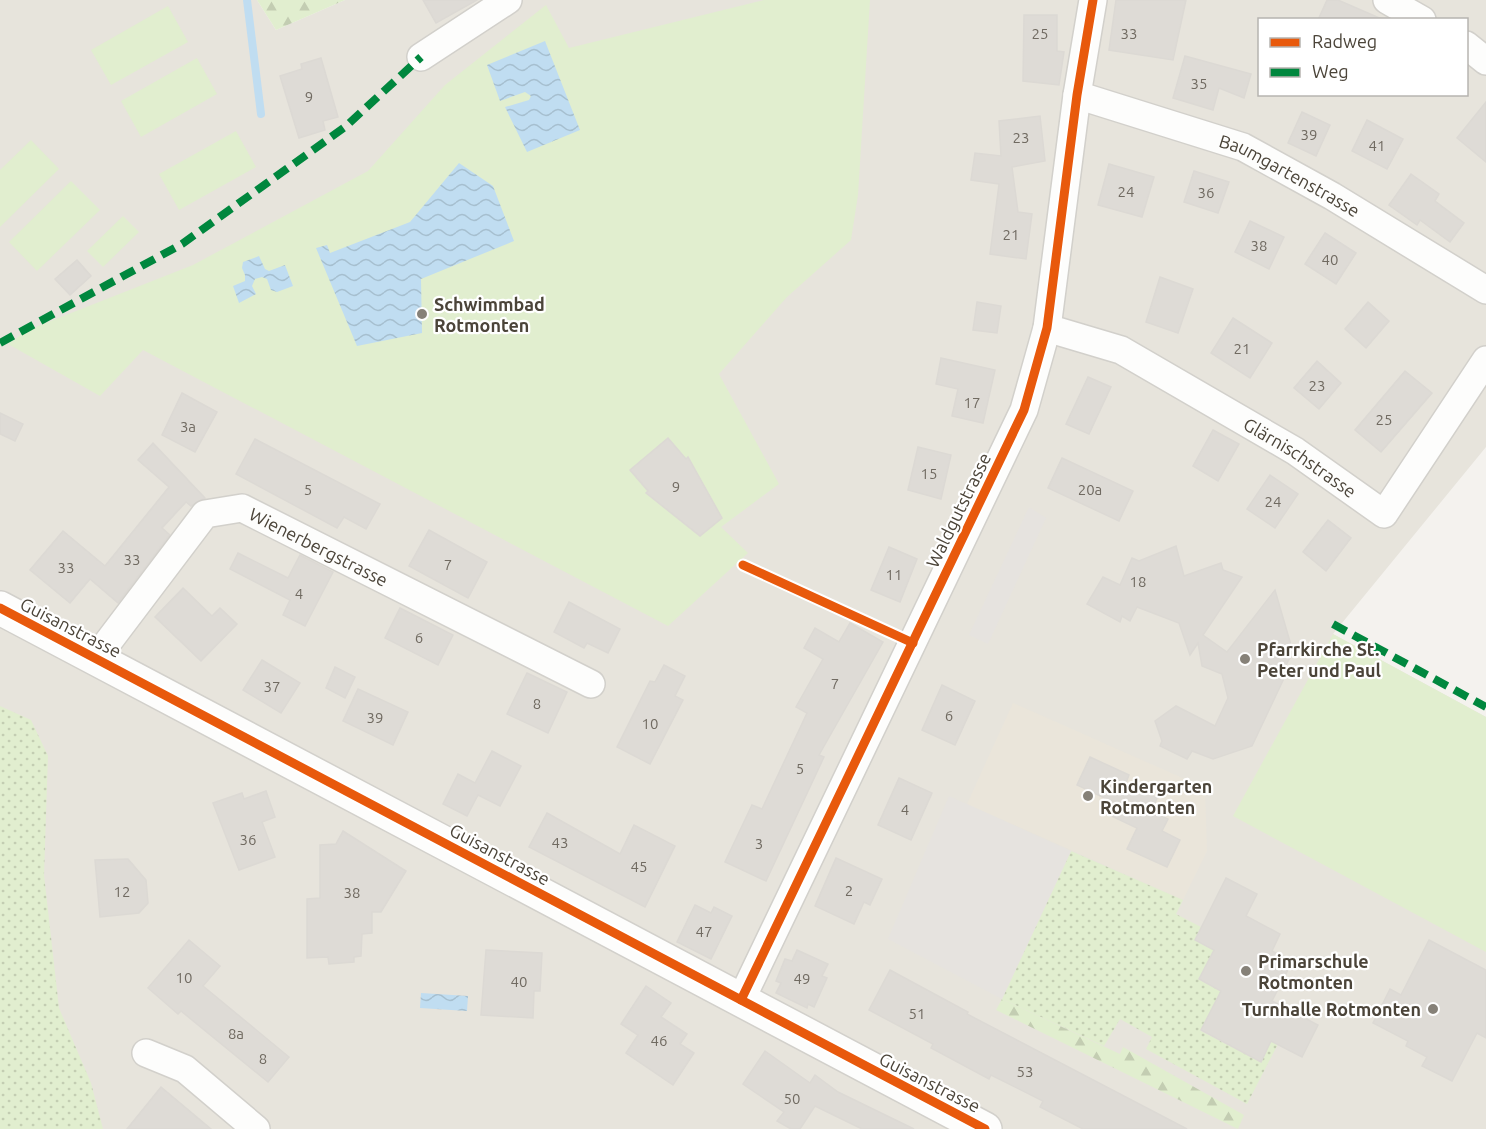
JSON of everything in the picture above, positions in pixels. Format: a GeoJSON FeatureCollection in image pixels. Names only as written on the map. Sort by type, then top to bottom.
{"type":"FeatureCollection","features":[{"type":"Feature","properties":{"kind":"street"},"geometry":{"type":"LineString","coordinates":[[422,57],[507,0]]}},
{"type":"Feature","properties":{"kind":"street","name":"Waldgutstrasse"},"geometry":{"type":"LineString","coordinates":[[741,1000],[1024,410],[1047,328],[1077,95],[1093,0]]}},
{"type":"Feature","properties":{"kind":"street"},"geometry":{"type":"LineString","coordinates":[[1387,0],[1418,18]]}},
{"type":"Feature","properties":{"kind":"street"},"geometry":{"type":"LineString","coordinates":[[1468,46],[1486,61]]}},
{"type":"Feature","properties":{"kind":"street","name":"Baumgartenstrasse"},"geometry":{"type":"LineString","coordinates":[[1077,95],[1243,147],[1332,196],[1486,290]]}},
{"type":"Feature","properties":{"kind":"street","name":"Glärnischstrasse"},"geometry":{"type":"LineString","coordinates":[[1047,328],[1121,350],[1295,451],[1384,514],[1486,360]]}},
{"type":"Feature","properties":{"kind":"street","name":"Wienerbergstrasse"},"geometry":{"type":"LineString","coordinates":[[96,658],[206,514],[242,508],[591,684]]}},
{"type":"Feature","properties":{"kind":"street","name":"Guisanstrasse"},"geometry":{"type":"LineString","coordinates":[[0,608],[985,1129]]}},
{"type":"Feature","properties":{"kind":"street"},"geometry":{"type":"LineString","coordinates":[[146,1053],[185,1069],[256,1129]]}},
{"type":"Feature","properties":{"kind":"shaded area"},"geometry":{"type":"Polygon","coordinates":[[[0,0],[257,0],[276,30],[345,0],[1486,0],[1486,447],[1333,634],[1486,717],[1486,1129],[0,1129],[0,0]]]}},
{"type":"Feature","properties":{"kind":"shaded area"},"geometry":{"type":"Polygon","coordinates":[[[1029,507],[1046,518],[988,644],[969,635],[1029,507]]]}},
{"type":"Feature","properties":{"kind":"shaded area","name":"Kindergarten Rotmonten"},"geometry":{"type":"Polygon","coordinates":[[[1013,703],[1205,788],[1207,851],[1183,900],[967,804],[1013,703]]]}},
{"type":"Feature","properties":{"kind":"shaded area"},"geometry":{"type":"Polygon","coordinates":[[[949,796],[1071,851],[1002,999],[888,939],[949,796]]]}},
{"type":"Feature","properties":{"kind":"green space"},"geometry":{"type":"Polygon","coordinates":[[[257,0],[345,0],[276,30],[257,0]]]}},
{"type":"Feature","properties":{"kind":"green space","name":"Schwimmbad Rotmonten"},"geometry":{"type":"Polygon","coordinates":[[[764,0],[870,0],[858,195],[851,240],[787,297],[719,374],[779,484],[721,527],[748,553],[668,626],[143,350],[100,396],[8,344],[28,330],[193,265],[368,171],[445,85],[546,5],[569,48],[764,0]]]}},
{"type":"Feature","properties":{"kind":"green space"},"geometry":{"type":"Polygon","coordinates":[[[168,6],[188,42],[111,85],[91,50],[168,6]]]}},
{"type":"Feature","properties":{"kind":"green space"},"geometry":{"type":"Polygon","coordinates":[[[197,58],[217,94],[141,137],[121,101],[197,58]]]}},
{"type":"Feature","properties":{"kind":"green space"},"geometry":{"type":"Polygon","coordinates":[[[236,131],[256,167],[179,210],[159,174],[236,131]]]}},
{"type":"Feature","properties":{"kind":"green space"},"geometry":{"type":"Polygon","coordinates":[[[31,140],[59,169],[0,227],[0,170],[31,140]]]}},
{"type":"Feature","properties":{"kind":"green space"},"geometry":{"type":"Polygon","coordinates":[[[71,181],[100,210],[37,271],[9,242],[71,181]]]}},
{"type":"Feature","properties":{"kind":"green space"},"geometry":{"type":"Polygon","coordinates":[[[123,216],[139,232],[103,267],[87,251],[123,216]]]}},
{"type":"Feature","properties":{"kind":"green space"},"geometry":{"type":"Polygon","coordinates":[[[1333,634],[1486,717],[1486,952],[1233,816],[1333,634]]]}},
{"type":"Feature","properties":{"kind":"green space"},"geometry":{"type":"Polygon","coordinates":[[[0,706],[31,720],[48,756],[44,875],[59,1008],[91,1083],[103,1129],[0,1129],[0,706]]]}},
{"type":"Feature","properties":{"kind":"green space"},"geometry":{"type":"Polygon","coordinates":[[[1071,851],[1183,900],[1176,914],[1201,927],[1195,940],[1214,950],[1199,979],[1226,993],[1217,999],[1201,1031],[1261,1062],[1271,1041],[1278,1044],[1247,1104],[1146,1049],[1152,1037],[1120,1019],[1104,1046],[1002,999],[1071,851]]]}},
{"type":"Feature","properties":{"kind":"green space"},"geometry":{"type":"Polygon","coordinates":[[[1002,999],[1120,1054],[1123,1047],[1244,1115],[1238,1129],[996,1010],[1002,999]]]}},
{"type":"Feature","properties":{"kind":"water"},"geometry":{"type":"Polygon","coordinates":[[[545,41],[580,130],[527,152],[505,107],[529,100],[531,96],[525,92],[500,101],[487,65],[545,41]]]}},
{"type":"Feature","properties":{"kind":"water"},"geometry":{"type":"Polygon","coordinates":[[[459,163],[493,186],[514,241],[421,279],[422,333],[357,346],[316,248],[327,245],[330,253],[410,222],[459,163]]]}},
{"type":"Feature","properties":{"kind":"water"},"geometry":{"type":"Polygon","coordinates":[[[259,256],[265,269],[269,271],[285,265],[293,286],[277,292],[271,290],[267,279],[262,277],[255,279],[252,286],[256,294],[239,303],[233,286],[245,281],[243,262],[259,256]]]}},
{"type":"Feature","properties":{"kind":"water"},"geometry":{"type":"Polygon","coordinates":[[[421,993],[468,996],[467,1011],[420,1008],[421,993]]]}},
{"type":"Feature","properties":{"kind":"building"},"geometry":{"type":"Polygon","coordinates":[[[423,0],[477,0],[436,23],[423,0]]]}},
{"type":"Feature","properties":{"kind":"building"},"geometry":{"type":"Polygon","coordinates":[[[1116,0],[1186,0],[1173,60],[1109,50],[1116,0]]]}},
{"type":"Feature","properties":{"kind":"building"},"geometry":{"type":"Polygon","coordinates":[[[1327,0],[1338,0],[1379,18],[1319,18],[1327,0]]]}},
{"type":"Feature","properties":{"kind":"building"},"geometry":{"type":"Polygon","coordinates":[[[1024,15],[1057,15],[1057,51],[1064,52],[1059,85],[1023,81],[1024,15]]]}},
{"type":"Feature","properties":{"kind":"building"},"geometry":{"type":"Polygon","coordinates":[[[1185,56],[1251,74],[1244,98],[1219,88],[1213,110],[1173,98],[1185,56]]]}},
{"type":"Feature","properties":{"kind":"building"},"geometry":{"type":"Polygon","coordinates":[[[321,58],[338,117],[323,121],[325,130],[299,138],[280,76],[302,69],[301,64],[321,58]]]}},
{"type":"Feature","properties":{"kind":"building"},"geometry":{"type":"Polygon","coordinates":[[[1486,102],[1486,162],[1457,138],[1486,102]]]}},
{"type":"Feature","properties":{"kind":"building"},"geometry":{"type":"Polygon","coordinates":[[[1302,112],[1330,125],[1316,156],[1288,143],[1302,112]]]}},
{"type":"Feature","properties":{"kind":"building"},"geometry":{"type":"Polygon","coordinates":[[[1040,116],[1045,161],[1012,167],[1018,212],[1032,214],[1026,259],[990,254],[999,184],[971,180],[975,153],[1001,156],[999,121],[1040,116]]]}},
{"type":"Feature","properties":{"kind":"building"},"geometry":{"type":"Polygon","coordinates":[[[1367,120],[1403,139],[1387,169],[1352,151],[1367,120]]]}},
{"type":"Feature","properties":{"kind":"building"},"geometry":{"type":"Polygon","coordinates":[[[1109,164],[1154,177],[1142,217],[1098,205],[1109,164]]]}},
{"type":"Feature","properties":{"kind":"building"},"geometry":{"type":"Polygon","coordinates":[[[1194,171],[1229,182],[1218,213],[1184,202],[1194,171]]]}},
{"type":"Feature","properties":{"kind":"building"},"geometry":{"type":"Polygon","coordinates":[[[1411,174],[1439,194],[1435,201],[1464,223],[1450,242],[1420,220],[1417,225],[1389,205],[1411,174]]]}},
{"type":"Feature","properties":{"kind":"building"},"geometry":{"type":"Polygon","coordinates":[[[1250,221],[1284,237],[1269,269],[1235,252],[1250,221]]]}},
{"type":"Feature","properties":{"kind":"building"},"geometry":{"type":"Polygon","coordinates":[[[1325,233],[1356,253],[1336,284],[1305,264],[1325,233]]]}},
{"type":"Feature","properties":{"kind":"building"},"geometry":{"type":"Polygon","coordinates":[[[77,260],[91,276],[70,295],[55,279],[77,260]]]}},
{"type":"Feature","properties":{"kind":"building"},"geometry":{"type":"Polygon","coordinates":[[[1160,277],[1193,289],[1178,333],[1146,322],[1160,277]]]}},
{"type":"Feature","properties":{"kind":"building"},"geometry":{"type":"Polygon","coordinates":[[[977,302],[1001,306],[997,333],[973,330],[977,302]]]}},
{"type":"Feature","properties":{"kind":"building"},"geometry":{"type":"Polygon","coordinates":[[[1368,302],[1389,321],[1366,348],[1345,329],[1368,302]]]}},
{"type":"Feature","properties":{"kind":"building"},"geometry":{"type":"Polygon","coordinates":[[[1233,318],[1272,343],[1250,378],[1211,353],[1233,318]]]}},
{"type":"Feature","properties":{"kind":"building"},"geometry":{"type":"Polygon","coordinates":[[[941,358],[995,370],[983,423],[952,416],[958,389],[936,384],[941,358]]]}},
{"type":"Feature","properties":{"kind":"building"},"geometry":{"type":"Polygon","coordinates":[[[1317,361],[1341,383],[1319,409],[1294,388],[1317,361]]]}},
{"type":"Feature","properties":{"kind":"building"},"geometry":{"type":"Polygon","coordinates":[[[1405,371],[1432,393],[1381,452],[1355,430],[1405,371]]]}},
{"type":"Feature","properties":{"kind":"building"},"geometry":{"type":"Polygon","coordinates":[[[1088,377],[1111,387],[1089,434],[1066,424],[1088,377]]]}},
{"type":"Feature","properties":{"kind":"building"},"geometry":{"type":"Polygon","coordinates":[[[182,393],[217,412],[195,452],[162,435],[182,393]]]}},
{"type":"Feature","properties":{"kind":"building"},"geometry":{"type":"Polygon","coordinates":[[[0,413],[23,424],[15,441],[0,434],[0,413]]]}},
{"type":"Feature","properties":{"kind":"building"},"geometry":{"type":"Polygon","coordinates":[[[1213,430],[1239,444],[1218,481],[1193,466],[1213,430]]]}},
{"type":"Feature","properties":{"kind":"building"},"geometry":{"type":"Polygon","coordinates":[[[668,438],[686,459],[688,457],[722,518],[700,536],[646,493],[648,491],[630,470],[668,438]]]}},
{"type":"Feature","properties":{"kind":"building"},"geometry":{"type":"Polygon","coordinates":[[[255,439],[380,504],[366,529],[344,517],[337,528],[236,474],[255,439]]]}},
{"type":"Feature","properties":{"kind":"building"},"geometry":{"type":"Polygon","coordinates":[[[153,443],[205,498],[191,506],[186,502],[162,528],[170,535],[118,603],[90,579],[70,603],[30,570],[63,531],[105,566],[169,487],[138,460],[153,443]]]}},
{"type":"Feature","properties":{"kind":"building"},"geometry":{"type":"Polygon","coordinates":[[[918,447],[951,455],[941,499],[908,490],[918,447]]]}},
{"type":"Feature","properties":{"kind":"building"},"geometry":{"type":"Polygon","coordinates":[[[1062,458],[1133,491],[1119,521],[1048,488],[1062,458]]]}},
{"type":"Feature","properties":{"kind":"building"},"geometry":{"type":"Polygon","coordinates":[[[1270,475],[1298,494],[1275,528],[1247,509],[1270,475]]]}},
{"type":"Feature","properties":{"kind":"building"},"geometry":{"type":"Polygon","coordinates":[[[1328,520],[1351,538],[1326,571],[1303,552],[1328,520]]]}},
{"type":"Feature","properties":{"kind":"building"},"geometry":{"type":"Polygon","coordinates":[[[429,530],[487,562],[468,598],[409,566],[429,530]]]}},
{"type":"Feature","properties":{"kind":"building","name":"Pfarrkirche St. Peter und Paul"},"geometry":{"type":"Polygon","coordinates":[[[1176,546],[1184,576],[1221,563],[1223,570],[1242,577],[1203,635],[1227,652],[1275,590],[1293,652],[1284,669],[1286,674],[1252,746],[1213,759],[1192,751],[1187,759],[1160,746],[1162,741],[1155,721],[1176,706],[1215,726],[1228,698],[1222,674],[1202,666],[1198,643],[1190,655],[1179,623],[1137,607],[1130,621],[1122,616],[1120,622],[1087,604],[1103,577],[1120,585],[1132,558],[1139,561],[1176,546]]]}},
{"type":"Feature","properties":{"kind":"building"},"geometry":{"type":"Polygon","coordinates":[[[889,547],[917,559],[900,602],[871,590],[889,547]]]}},
{"type":"Feature","properties":{"kind":"building"},"geometry":{"type":"Polygon","coordinates":[[[238,553],[288,578],[300,555],[333,572],[305,626],[283,615],[290,600],[230,569],[238,553]]]}},
{"type":"Feature","properties":{"kind":"building"},"geometry":{"type":"Polygon","coordinates":[[[183,588],[212,616],[220,608],[237,624],[201,661],[155,617],[183,588]]]}},
{"type":"Feature","properties":{"kind":"building"},"geometry":{"type":"Polygon","coordinates":[[[569,602],[620,629],[608,653],[587,643],[584,648],[554,632],[569,602]]]}},
{"type":"Feature","properties":{"kind":"building"},"geometry":{"type":"Polygon","coordinates":[[[400,608],[453,635],[438,665],[385,638],[400,608]]]}},
{"type":"Feature","properties":{"kind":"building"},"geometry":{"type":"Polygon","coordinates":[[[850,623],[883,642],[819,755],[824,757],[766,881],[725,862],[752,805],[762,809],[807,713],[796,707],[823,659],[804,648],[815,628],[839,642],[850,623]]]}},
{"type":"Feature","properties":{"kind":"building"},"geometry":{"type":"Polygon","coordinates":[[[262,660],[300,683],[281,713],[243,690],[262,660]]]}},
{"type":"Feature","properties":{"kind":"building"},"geometry":{"type":"Polygon","coordinates":[[[664,665],[685,676],[675,696],[683,700],[650,764],[617,747],[650,681],[655,682],[664,665]]]}},
{"type":"Feature","properties":{"kind":"building"},"geometry":{"type":"Polygon","coordinates":[[[335,667],[355,677],[345,698],[326,688],[335,667]]]}},
{"type":"Feature","properties":{"kind":"building"},"geometry":{"type":"Polygon","coordinates":[[[527,673],[567,692],[548,733],[507,714],[527,673]]]}},
{"type":"Feature","properties":{"kind":"building"},"geometry":{"type":"Polygon","coordinates":[[[942,685],[975,701],[955,745],[922,730],[942,685]]]}},
{"type":"Feature","properties":{"kind":"building"},"geometry":{"type":"Polygon","coordinates":[[[358,689],[408,712],[393,745],[343,721],[358,689]]]}},
{"type":"Feature","properties":{"kind":"building"},"geometry":{"type":"Polygon","coordinates":[[[492,751],[521,766],[500,806],[478,795],[467,816],[443,804],[458,774],[475,783],[492,751]]]}},
{"type":"Feature","properties":{"kind":"building","name":"Kindergarten Rotmonten"},"geometry":{"type":"Polygon","coordinates":[[[1090,757],[1129,775],[1126,783],[1157,798],[1152,811],[1168,819],[1162,831],[1180,840],[1167,867],[1127,849],[1137,828],[1107,814],[1113,802],[1077,785],[1090,757]]]}},
{"type":"Feature","properties":{"kind":"building"},"geometry":{"type":"Polygon","coordinates":[[[899,778],[932,793],[911,840],[878,825],[899,778]]]}},
{"type":"Feature","properties":{"kind":"building"},"geometry":{"type":"Polygon","coordinates":[[[266,791],[275,817],[262,822],[275,857],[239,870],[213,803],[242,793],[244,799],[266,791]]]}},
{"type":"Feature","properties":{"kind":"building"},"geometry":{"type":"Polygon","coordinates":[[[547,813],[620,854],[634,825],[675,846],[645,907],[529,847],[547,813]]]}},
{"type":"Feature","properties":{"kind":"building"},"geometry":{"type":"Polygon","coordinates":[[[343,831],[406,871],[381,912],[372,912],[372,933],[362,934],[361,956],[354,957],[354,962],[329,964],[328,957],[307,958],[307,899],[320,898],[320,845],[336,844],[343,831]]]}},
{"type":"Feature","properties":{"kind":"building"},"geometry":{"type":"Polygon","coordinates":[[[836,858],[882,879],[870,905],[864,902],[854,924],[815,906],[836,858]]]}},
{"type":"Feature","properties":{"kind":"building"},"geometry":{"type":"Polygon","coordinates":[[[128,859],[146,880],[148,903],[139,913],[100,917],[95,860],[128,859]]]}},
{"type":"Feature","properties":{"kind":"building","name":"Primarschule Rotmonten"},"geometry":{"type":"Polygon","coordinates":[[[1226,878],[1257,894],[1246,916],[1280,934],[1272,951],[1292,962],[1272,1001],[1318,1025],[1302,1057],[1271,1041],[1261,1062],[1201,1030],[1221,991],[1199,979],[1214,950],[1195,940],[1226,878]]]}},
{"type":"Feature","properties":{"kind":"building"},"geometry":{"type":"Polygon","coordinates":[[[695,905],[711,913],[714,907],[732,916],[711,959],[677,942],[695,905]]]}},
{"type":"Feature","properties":{"kind":"building"},"geometry":{"type":"Polygon","coordinates":[[[189,940],[220,966],[203,986],[289,1057],[268,1082],[181,1011],[178,1014],[148,988],[189,940]]]}},
{"type":"Feature","properties":{"kind":"building","name":"Turnhalle Rotmonten"},"geometry":{"type":"Polygon","coordinates":[[[1429,940],[1486,970],[1486,1038],[1477,1033],[1452,1081],[1422,1066],[1427,1057],[1406,1046],[1408,1041],[1373,1023],[1390,989],[1401,995],[1429,940]]]}},
{"type":"Feature","properties":{"kind":"building"},"geometry":{"type":"Polygon","coordinates":[[[486,950],[542,953],[540,991],[534,991],[533,1018],[481,1015],[486,950]]]}},
{"type":"Feature","properties":{"kind":"building"},"geometry":{"type":"Polygon","coordinates":[[[797,950],[828,964],[822,976],[827,978],[814,1007],[808,1004],[807,1008],[776,993],[781,983],[776,981],[785,959],[792,961],[797,950]]]}},
{"type":"Feature","properties":{"kind":"building"},"geometry":{"type":"Polygon","coordinates":[[[890,970],[968,1012],[967,1014],[1187,1129],[1083,1129],[1040,1107],[1043,1101],[991,1075],[989,1079],[931,1048],[933,1044],[869,1010],[890,970]]]}},
{"type":"Feature","properties":{"kind":"building"},"geometry":{"type":"Polygon","coordinates":[[[646,986],[671,1003],[661,1017],[687,1034],[680,1044],[694,1053],[673,1085],[626,1053],[638,1035],[621,1024],[646,986]]]}},
{"type":"Feature","properties":{"kind":"building"},"geometry":{"type":"Polygon","coordinates":[[[765,1051],[810,1083],[815,1075],[838,1092],[914,1129],[862,1129],[815,1106],[800,1129],[791,1129],[777,1121],[784,1112],[743,1084],[765,1051]]]}},
{"type":"Feature","properties":{"kind":"building"},"geometry":{"type":"Polygon","coordinates":[[[161,1087],[211,1129],[127,1129],[161,1087]]]}},
{"type":"Feature","properties":{"kind":"waterway"},"geometry":{"type":"LineString","coordinates":[[247,0],[261,114]]}},
{"type":"Feature","properties":{"kind":"marked path"},"geometry":{"type":"LineString","coordinates":[[0,343],[182,244],[345,127],[421,57]]}},
{"type":"Feature","properties":{"kind":"marked path"},"geometry":{"type":"LineString","coordinates":[[1333,624],[1486,707]]}},
{"type":"Feature","properties":{"kind":"cycle path"},"geometry":{"type":"LineString","coordinates":[[741,1000],[1024,410],[1047,328],[1077,95],[1093,0]]}},
{"type":"Feature","properties":{"kind":"cycle path"},"geometry":{"type":"LineString","coordinates":[[743,565],[913,643]]}},
{"type":"Feature","properties":{"kind":"cycle path"},"geometry":{"type":"LineString","coordinates":[[0,608],[985,1129]]}},
{"type":"Feature","properties":{"kind":"place","name":"Schwimmbad Rotmonten"},"geometry":{"type":"Point","coordinates":[422,314]}},
{"type":"Feature","properties":{"kind":"place","name":"Pfarrkirche St. Peter und Paul"},"geometry":{"type":"Point","coordinates":[1245,659]}},
{"type":"Feature","properties":{"kind":"place","name":"Kindergarten Rotmonten"},"geometry":{"type":"Point","coordinates":[1088,796]}},
{"type":"Feature","properties":{"kind":"place","name":"Primarschule Rotmonten"},"geometry":{"type":"Point","coordinates":[1246,971]}},
{"type":"Feature","properties":{"kind":"place","name":"Turnhalle Rotmonten"},"geometry":{"type":"Point","coordinates":[1433,1009]}}]}
